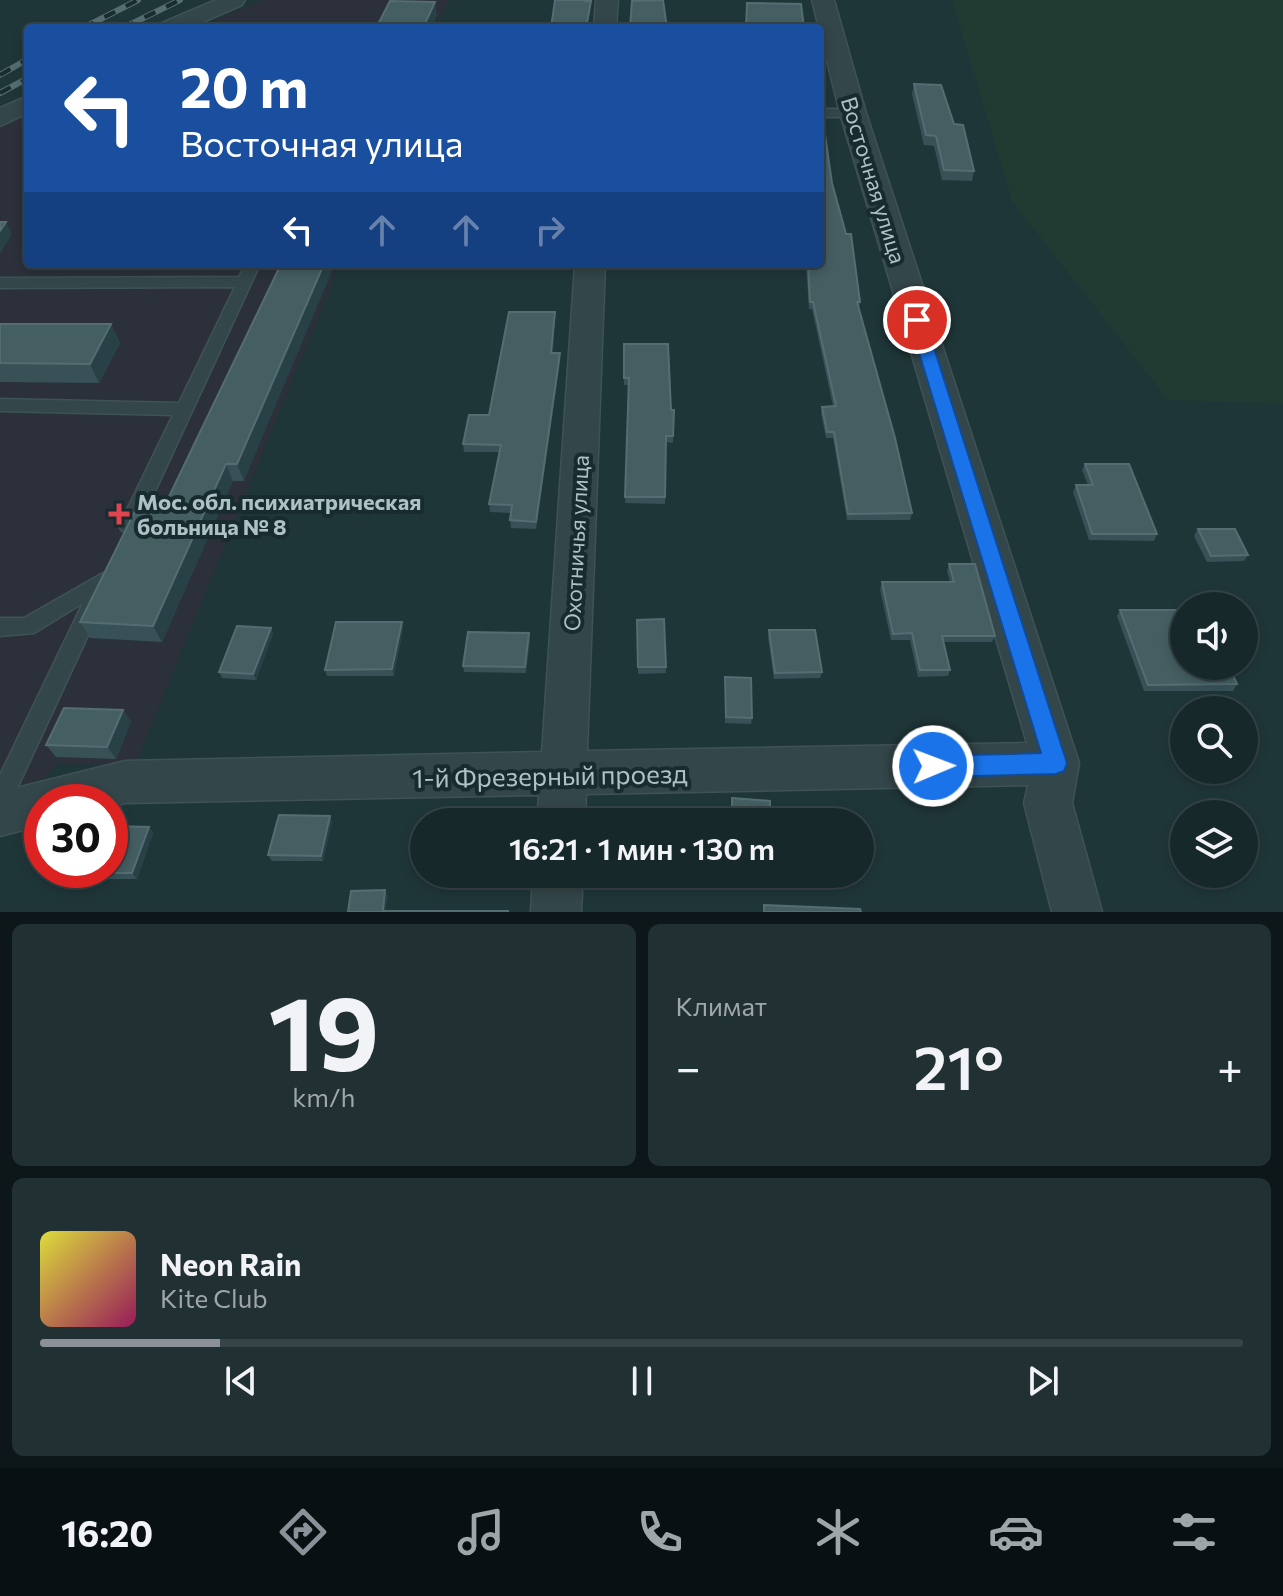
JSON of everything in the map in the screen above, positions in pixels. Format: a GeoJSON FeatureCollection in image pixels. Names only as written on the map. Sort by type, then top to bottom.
{"type":"FeatureCollection","features":[{"type":"Feature","properties":{"kind":"street"},"geometry":{"type":"LineString","coordinates":[[179,24],[234,0]]}},
{"type":"Feature","properties":{"kind":"street"},"geometry":{"type":"LineString","coordinates":[[605,24],[607,0]]}},
{"type":"Feature","properties":{"kind":"street","name":"Восточная улица"},"geometry":{"type":"LineString","coordinates":[[823,0],[836,113],[1056,763],[1048,803],[1077,912]]}},
{"type":"Feature","properties":{"kind":"street"},"geometry":{"type":"LineString","coordinates":[[0,118],[24,105]]}},
{"type":"Feature","properties":{"kind":"street","name":"Охотничья улица"},"geometry":{"type":"LineString","coordinates":[[562,808],[590,268]]}},
{"type":"Feature","properties":{"kind":"street","name":"1-й Фрезерный проезд"},"geometry":{"type":"LineString","coordinates":[[117,784],[1056,763]]}},
{"type":"Feature","properties":{"kind":"street","name":"1-й Фрезерный проезд"},"geometry":{"type":"LineString","coordinates":[[0,814],[24,808]]}},
{"type":"Feature","properties":{"kind":"street"},"geometry":{"type":"LineString","coordinates":[[556,912],[557,888]]}},
{"type":"Feature","properties":{"kind":"lane"},"geometry":{"type":"LineString","coordinates":[[0,283],[248,273],[124,538]]}},
{"type":"Feature","properties":{"kind":"lane"},"geometry":{"type":"LineString","coordinates":[[0,405],[184,409]]}},
{"type":"Feature","properties":{"kind":"lane"},"geometry":{"type":"LineString","coordinates":[[0,627],[27,627],[107,574],[0,800]]}},
{"type":"Feature","properties":{"kind":"shaded area"},"geometry":{"type":"Polygon","coordinates":[[[262,0],[448,0],[439,24],[205,24],[262,0]]]}},
{"type":"Feature","properties":{"kind":"shaded area","name":"Мос. обл. психиатрическая больница № 8"},"geometry":{"type":"Polygon","coordinates":[[[24,114],[24,268],[338,268],[135,765],[57,764],[40,784],[24,784],[24,788],[0,791],[0,126],[24,114]]]}},
{"type":"Feature","properties":{"kind":"green space"},"geometry":{"type":"Polygon","coordinates":[[[952,0],[1283,0],[1283,404],[1168,400],[1012,201],[952,0]]]}},
{"type":"Feature","properties":{"kind":"building"},"geometry":{"type":"Polygon","coordinates":[[[555,0],[591,1],[587,24],[552,24],[555,0]]]}},
{"type":"Feature","properties":{"kind":"building"},"geometry":{"type":"Polygon","coordinates":[[[663,0],[666,24],[630,24],[632,1],[663,0]]]}},
{"type":"Feature","properties":{"kind":"building"},"geometry":{"type":"Polygon","coordinates":[[[390,1],[435,2],[425,24],[378,24],[390,1]]]}},
{"type":"Feature","properties":{"kind":"building"},"geometry":{"type":"Polygon","coordinates":[[[747,3],[801,4],[804,24],[746,24],[747,3]]]}},
{"type":"Feature","properties":{"kind":"building"},"geometry":{"type":"Polygon","coordinates":[[[914,84],[941,85],[954,124],[963,125],[974,171],[944,170],[936,136],[926,135],[914,84]]]}},
{"type":"Feature","properties":{"kind":"building"},"geometry":{"type":"Polygon","coordinates":[[[824,128],[832,183],[846,234],[851,234],[860,302],[857,302],[895,438],[912,513],[848,514],[834,432],[827,432],[822,407],[836,406],[813,302],[810,302],[808,268],[824,268],[824,128]]]}},
{"type":"Feature","properties":{"kind":"building"},"geometry":{"type":"Polygon","coordinates":[[[279,268],[322,268],[237,464],[226,464],[153,626],[80,622],[138,505],[164,507],[279,268]]]}},
{"type":"Feature","properties":{"kind":"building"},"geometry":{"type":"Polygon","coordinates":[[[509,312],[555,312],[551,353],[560,353],[536,522],[510,520],[512,505],[489,504],[501,445],[463,444],[469,415],[489,415],[509,312]]]}},
{"type":"Feature","properties":{"kind":"building"},"geometry":{"type":"Polygon","coordinates":[[[0,324],[111,324],[90,364],[0,363],[0,324]]]}},
{"type":"Feature","properties":{"kind":"building"},"geometry":{"type":"Polygon","coordinates":[[[624,344],[668,344],[671,410],[674,410],[673,436],[666,436],[665,497],[625,497],[629,378],[624,378],[624,344]]]}},
{"type":"Feature","properties":{"kind":"building"},"geometry":{"type":"Polygon","coordinates":[[[1085,464],[1129,464],[1157,534],[1092,534],[1076,485],[1093,485],[1085,464]]]}},
{"type":"Feature","properties":{"kind":"building"},"geometry":{"type":"Polygon","coordinates":[[[1198,529],[1235,529],[1248,555],[1211,556],[1198,529]]]}},
{"type":"Feature","properties":{"kind":"building"},"geometry":{"type":"Polygon","coordinates":[[[949,564],[975,564],[995,636],[942,636],[950,670],[920,670],[912,633],[893,634],[882,582],[954,582],[949,564]]]}},
{"type":"Feature","properties":{"kind":"building"},"geometry":{"type":"Polygon","coordinates":[[[1120,610],[1170,610],[1170,680],[1235,680],[1237,684],[1148,685],[1120,610]]]}},
{"type":"Feature","properties":{"kind":"building"},"geometry":{"type":"Polygon","coordinates":[[[664,619],[666,667],[638,667],[637,620],[664,619]]]}},
{"type":"Feature","properties":{"kind":"building"},"geometry":{"type":"Polygon","coordinates":[[[336,622],[402,622],[392,669],[325,670],[336,622]]]}},
{"type":"Feature","properties":{"kind":"building"},"geometry":{"type":"Polygon","coordinates":[[[237,626],[271,628],[253,674],[219,672],[237,626]]]}},
{"type":"Feature","properties":{"kind":"building"},"geometry":{"type":"Polygon","coordinates":[[[769,630],[815,630],[822,672],[775,673],[769,630]]]}},
{"type":"Feature","properties":{"kind":"building"},"geometry":{"type":"Polygon","coordinates":[[[468,632],[529,633],[525,667],[463,666],[468,632]]]}},
{"type":"Feature","properties":{"kind":"building"},"geometry":{"type":"Polygon","coordinates":[[[725,677],[751,678],[752,718],[726,717],[725,677]]]}},
{"type":"Feature","properties":{"kind":"building"},"geometry":{"type":"Polygon","coordinates":[[[64,708],[123,710],[107,747],[46,745],[64,708]]]}},
{"type":"Feature","properties":{"kind":"building"},"geometry":{"type":"Polygon","coordinates":[[[732,798],[770,801],[770,808],[732,808],[732,798]]]}},
{"type":"Feature","properties":{"kind":"building"},"geometry":{"type":"Polygon","coordinates":[[[279,815],[330,816],[321,856],[268,855],[279,815]]]}},
{"type":"Feature","properties":{"kind":"building"},"geometry":{"type":"Polygon","coordinates":[[[128,826],[149,827],[132,873],[128,873],[128,826]]]}},
{"type":"Feature","properties":{"kind":"building"},"geometry":{"type":"Polygon","coordinates":[[[385,890],[383,911],[508,912],[348,912],[351,891],[385,890]]]}},
{"type":"Feature","properties":{"kind":"building"},"geometry":{"type":"Polygon","coordinates":[[[764,905],[860,909],[861,912],[764,912],[764,905]]]}},
{"type":"Feature","properties":{"kind":"railway"},"geometry":{"type":"LineString","coordinates":[[91,24],[138,0]]}},
{"type":"Feature","properties":{"kind":"railway"},"geometry":{"type":"LineString","coordinates":[[131,24],[180,0]]}},
{"type":"Feature","properties":{"kind":"railway"},"geometry":{"type":"LineString","coordinates":[[0,75],[24,61]]}},
{"type":"Feature","properties":{"kind":"railway"},"geometry":{"type":"LineString","coordinates":[[0,93],[24,80]]}},
{"type":"Feature","properties":{"kind":"place","name":"Мос. обл. психиатрическая больница № 8"},"geometry":{"type":"Point","coordinates":[119,514]}},
{"type":"Feature","properties":{"kind":"route"},"geometry":{"type":"LineString","coordinates":[[917,320],[1056,763],[933,766]]}}]}
